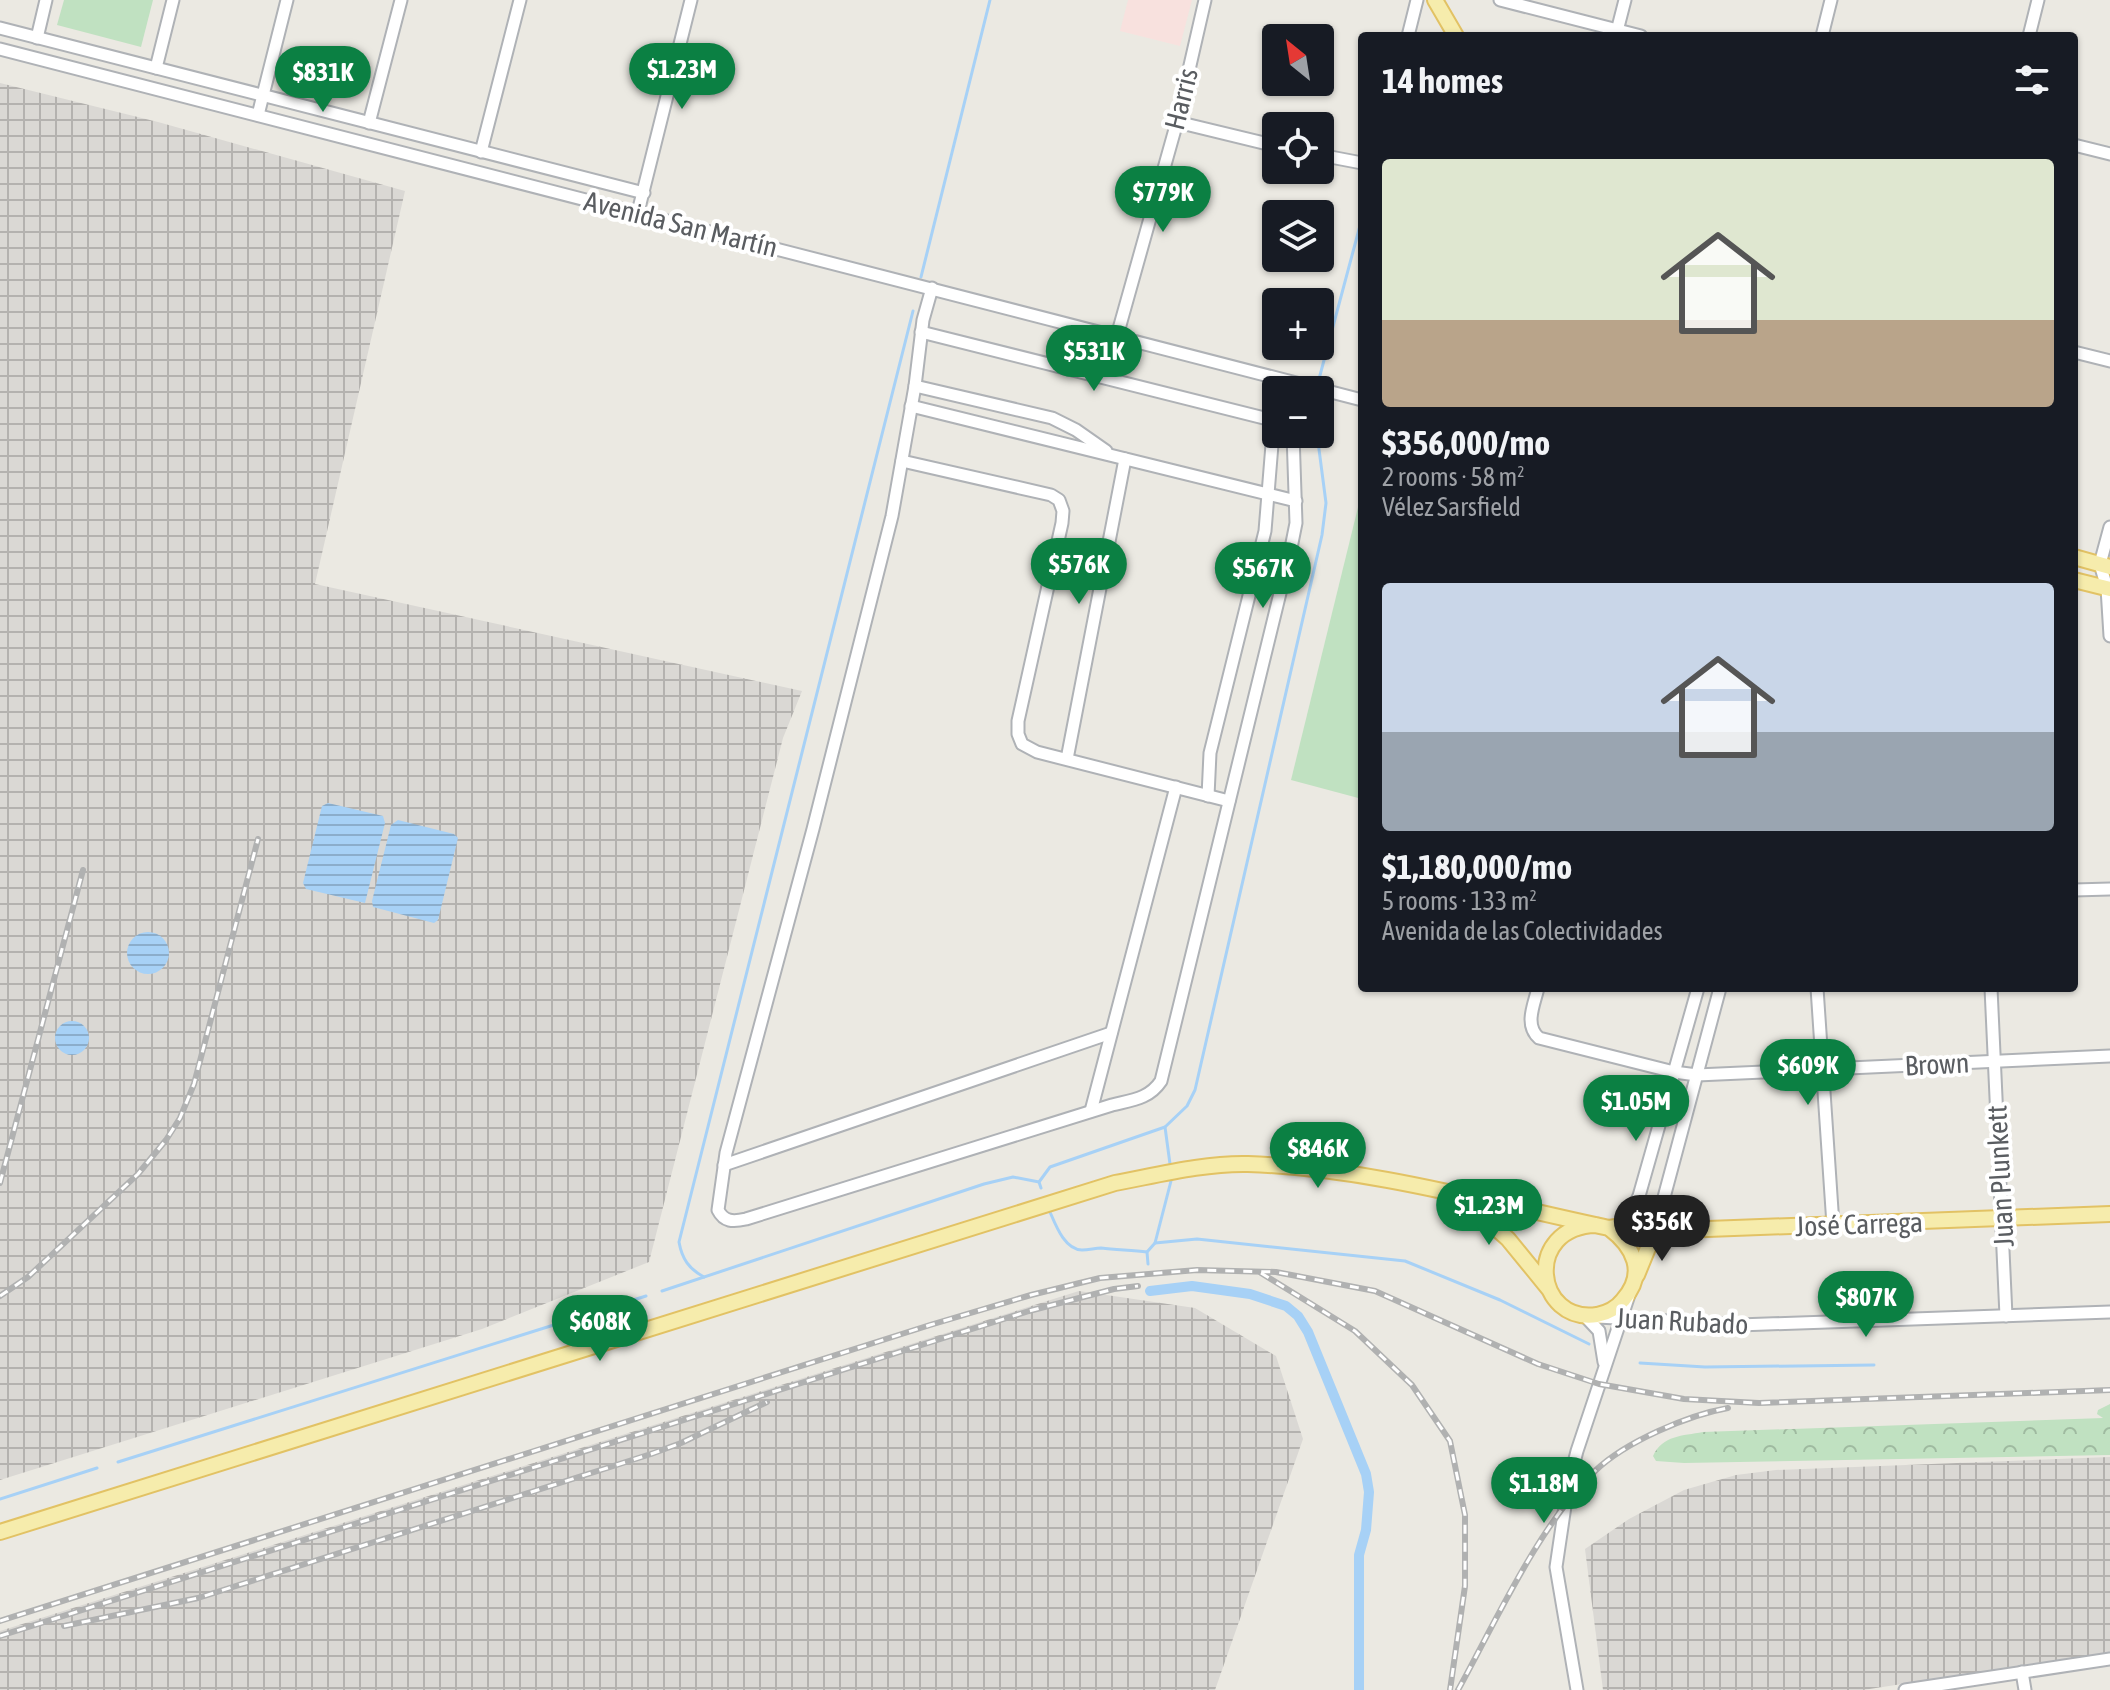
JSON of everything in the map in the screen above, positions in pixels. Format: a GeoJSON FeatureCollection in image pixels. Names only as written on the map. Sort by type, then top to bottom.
{"type":"FeatureCollection","features":[{"type":"Feature","properties":{"kind":"main road"},"geometry":{"type":"LineString","coordinates":[[1435,0],[1454,32]]}},
{"type":"Feature","properties":{"kind":"main road"},"geometry":{"type":"LineString","coordinates":[[2078,558],[2105,566]]}},
{"type":"Feature","properties":{"kind":"main road"},"geometry":{"type":"LineString","coordinates":[[2078,581],[2109,589]]}},
{"type":"Feature","properties":{"kind":"main road","name":"José Carrega"},"geometry":{"type":"LineString","coordinates":[[0,1532],[1115,1183],[1180,1170],[1247,1164],[1349,1175],[1608,1226],[1655,1231],[2110,1214]]}},
{"type":"Feature","properties":{"kind":"main road"},"geometry":{"type":"LineString","coordinates":[[1440,1191],[1482,1216],[1508,1239],[1566,1309],[1587,1315],[1605,1313],[1619,1306],[1632,1287],[1655,1231]]}},
{"type":"Feature","properties":{"kind":"main road"},"geometry":{"type":"LineString","coordinates":[[1549,1290],[1545,1263],[1550,1249],[1558,1238],[1582,1225],[1608,1226],[1623,1239],[1632,1251],[1636,1265],[1632,1287]]}},
{"type":"Feature","properties":{"kind":"street"},"geometry":{"type":"LineString","coordinates":[[37,38],[46,0]]}},
{"type":"Feature","properties":{"kind":"street"},"geometry":{"type":"LineString","coordinates":[[156,68],[173,0]]}},
{"type":"Feature","properties":{"kind":"street"},"geometry":{"type":"LineString","coordinates":[[258,115],[287,0]]}},
{"type":"Feature","properties":{"kind":"street"},"geometry":{"type":"LineString","coordinates":[[369,123],[401,0]]}},
{"type":"Feature","properties":{"kind":"street"},"geometry":{"type":"LineString","coordinates":[[481,152],[520,0]]}},
{"type":"Feature","properties":{"kind":"street"},"geometry":{"type":"LineString","coordinates":[[638,212],[690,0]]}},
{"type":"Feature","properties":{"kind":"street","name":"Harris"},"geometry":{"type":"LineString","coordinates":[[1117,336],[1177,122],[1205,0]]}},
{"type":"Feature","properties":{"kind":"street"},"geometry":{"type":"LineString","coordinates":[[1409,32],[1417,0]]}},
{"type":"Feature","properties":{"kind":"street"},"geometry":{"type":"LineString","coordinates":[[1500,0],[1528,4],[1614,32]]}},
{"type":"Feature","properties":{"kind":"street"},"geometry":{"type":"LineString","coordinates":[[1617,32],[1625,0]]}},
{"type":"Feature","properties":{"kind":"street"},"geometry":{"type":"LineString","coordinates":[[1823,32],[1831,0]]}},
{"type":"Feature","properties":{"kind":"street"},"geometry":{"type":"LineString","coordinates":[[2030,32],[2038,0]]}},
{"type":"Feature","properties":{"kind":"street","name":"Avenida San Martín"},"geometry":{"type":"LineString","coordinates":[[0,28],[644,193]]}},
{"type":"Feature","properties":{"kind":"street","name":"Avenida San Martín"},"geometry":{"type":"LineString","coordinates":[[0,49],[932,288],[1262,376]]}},
{"type":"Feature","properties":{"kind":"street"},"geometry":{"type":"LineString","coordinates":[[1177,122],[1262,143]]}},
{"type":"Feature","properties":{"kind":"street"},"geometry":{"type":"LineString","coordinates":[[2078,146],[2110,154]]}},
{"type":"Feature","properties":{"kind":"street"},"geometry":{"type":"LineString","coordinates":[[1334,158],[1358,162]]}},
{"type":"Feature","properties":{"kind":"street"},"geometry":{"type":"LineString","coordinates":[[932,288],[921,332],[902,461],[879,570],[724,1165],[718,1210],[722,1217],[737,1221],[1148,1095],[1161,1081],[1291,548],[1296,501],[1294,448]]}},
{"type":"Feature","properties":{"kind":"street"},"geometry":{"type":"LineString","coordinates":[[921,332],[1262,417]]}},
{"type":"Feature","properties":{"kind":"street"},"geometry":{"type":"LineString","coordinates":[[2078,353],[2110,361]]}},
{"type":"Feature","properties":{"kind":"street"},"geometry":{"type":"LineString","coordinates":[[915,386],[1052,418],[1119,458]]}},
{"type":"Feature","properties":{"kind":"street","name":"Avenida San Martín"},"geometry":{"type":"LineString","coordinates":[[1334,394],[1358,399]]}},
{"type":"Feature","properties":{"kind":"street"},"geometry":{"type":"LineString","coordinates":[[911,406],[1296,501]]}},
{"type":"Feature","properties":{"kind":"street"},"geometry":{"type":"LineString","coordinates":[[1208,796],[1210,753],[1265,531],[1272,448]]}},
{"type":"Feature","properties":{"kind":"street"},"geometry":{"type":"LineString","coordinates":[[1067,759],[1119,458]]}},
{"type":"Feature","properties":{"kind":"street"},"geometry":{"type":"LineString","coordinates":[[902,461],[1051,495],[1059,500],[1063,511],[1062,523],[1018,721],[1022,744],[1027,748],[1229,801]]}},
{"type":"Feature","properties":{"kind":"street"},"geometry":{"type":"LineString","coordinates":[[2110,527],[2105,566],[2110,636]]}},
{"type":"Feature","properties":{"kind":"street"},"geometry":{"type":"LineString","coordinates":[[1091,1111],[1176,787]]}},
{"type":"Feature","properties":{"kind":"street"},"geometry":{"type":"LineString","coordinates":[[2078,890],[2110,889]]}},
{"type":"Feature","properties":{"kind":"street","name":"Brown"},"geometry":{"type":"LineString","coordinates":[[1537,992],[1530,1019],[1532,1031],[1544,1040],[1697,1075],[2110,1056]]}},
{"type":"Feature","properties":{"kind":"street"},"geometry":{"type":"LineString","coordinates":[[1608,1226],[1632,1210],[1639,1196],[1697,992]]}},
{"type":"Feature","properties":{"kind":"street"},"geometry":{"type":"LineString","coordinates":[[1655,1231],[1719,992]]}},
{"type":"Feature","properties":{"kind":"street"},"geometry":{"type":"LineString","coordinates":[[1817,992],[1833,1225]]}},
{"type":"Feature","properties":{"kind":"street","name":"Juan Plunkett"},"geometry":{"type":"LineString","coordinates":[[1991,992],[2006,1316]]}},
{"type":"Feature","properties":{"kind":"street"},"geometry":{"type":"LineString","coordinates":[[724,1165],[1111,1033]]}},
{"type":"Feature","properties":{"kind":"street"},"geometry":{"type":"LineString","coordinates":[[1577,1690],[1556,1567],[1568,1486],[1632,1287]]}},
{"type":"Feature","properties":{"kind":"street","name":"Juan Rubado"},"geometry":{"type":"LineString","coordinates":[[1587,1315],[1739,1325],[2110,1312]]}},
{"type":"Feature","properties":{"kind":"street"},"geometry":{"type":"LineString","coordinates":[[1587,1315],[1599,1331],[1604,1367]]}},
{"type":"Feature","properties":{"kind":"street"},"geometry":{"type":"LineString","coordinates":[[1905,1690],[2110,1659]]}},
{"type":"Feature","properties":{"kind":"street"},"geometry":{"type":"LineString","coordinates":[[2022,1672],[2025,1690]]}},
{"type":"Feature","properties":{"kind":"shaded area"},"geometry":{"type":"Polygon","coordinates":[[[1128,0],[1192,0],[1180,46],[1120,31],[1128,0]]]}},
{"type":"Feature","properties":{"kind":"shaded area"},"geometry":{"type":"Polygon","coordinates":[[[0,83],[158,122],[405,191],[315,584],[802,691],[783,738],[649,1262],[482,1329],[0,1480],[0,83]]]}},
{"type":"Feature","properties":{"kind":"shaded area"},"geometry":{"type":"Polygon","coordinates":[[[1079,1291],[1195,1308],[1276,1356],[1303,1439],[1215,1690],[0,1690],[0,1631],[1079,1291]]]}},
{"type":"Feature","properties":{"kind":"shaded area"},"geometry":{"type":"Polygon","coordinates":[[[2110,1457],[2110,1652],[1863,1690],[1603,1690],[1585,1549],[1629,1519],[1684,1490],[1736,1475],[1776,1470],[2110,1457]]]}},
{"type":"Feature","properties":{"kind":"green space"},"geometry":{"type":"Polygon","coordinates":[[[64,0],[153,0],[141,47],[57,25],[64,0]]]}},
{"type":"Feature","properties":{"kind":"green space"},"geometry":{"type":"Polygon","coordinates":[[[1358,507],[1358,798],[1291,780],[1358,507]]]}},
{"type":"Feature","properties":{"kind":"green space"},"geometry":{"type":"Polygon","coordinates":[[[2110,1404],[2110,1455],[1684,1463],[1656,1461],[1653,1456],[1668,1440],[1703,1432],[2103,1418],[2097,1414],[2098,1410],[2110,1404]]]}},
{"type":"Feature","properties":{"kind":"water"},"geometry":{"type":"Polygon","coordinates":[[[328,803],[383,816],[385,823],[365,903],[306,889],[303,883],[322,806],[328,803]]]}},
{"type":"Feature","properties":{"kind":"water"},"geometry":{"type":"Polygon","coordinates":[[[398,820],[454,834],[458,838],[438,920],[434,923],[373,907],[391,825],[398,820]]]}},
{"type":"Feature","properties":{"kind":"water"},"geometry":{"type":"Polygon","coordinates":[[[148,932],[163,938],[169,953],[163,968],[148,974],[133,968],[127,953],[133,938],[148,932]]]}},
{"type":"Feature","properties":{"kind":"water"},"geometry":{"type":"Polygon","coordinates":[[[72,1021],[84,1026],[89,1038],[84,1050],[72,1055],[60,1050],[55,1038],[60,1026],[72,1021]]]}},
{"type":"Feature","properties":{"kind":"waterway"},"geometry":{"type":"LineString","coordinates":[[921,277],[990,0]]}},
{"type":"Feature","properties":{"kind":"waterway"},"geometry":{"type":"LineString","coordinates":[[1320,376],[1358,233]]}},
{"type":"Feature","properties":{"kind":"waterway"},"geometry":{"type":"LineString","coordinates":[[704,1277],[687,1263],[679,1242],[913,311]]}},
{"type":"Feature","properties":{"kind":"waterway"},"geometry":{"type":"LineString","coordinates":[[1041,1188],[1039,1182],[1050,1167],[1165,1127],[1187,1106],[1195,1090],[1322,535],[1326,503],[1319,448]]}},
{"type":"Feature","properties":{"kind":"waterway"},"geometry":{"type":"LineString","coordinates":[[1165,1127],[1170,1164]]}},
{"type":"Feature","properties":{"kind":"waterway"},"geometry":{"type":"LineString","coordinates":[[662,1291],[984,1184],[1013,1177],[1039,1182]]}},
{"type":"Feature","properties":{"kind":"waterway"},"geometry":{"type":"LineString","coordinates":[[1148,1264],[1147,1252],[1155,1243],[1171,1181]]}},
{"type":"Feature","properties":{"kind":"waterway"},"geometry":{"type":"LineString","coordinates":[[1050,1212],[1062,1236],[1076,1249],[1147,1252]]}},
{"type":"Feature","properties":{"kind":"waterway"},"geometry":{"type":"LineString","coordinates":[[1155,1243],[1197,1239],[1405,1261],[1500,1300],[1589,1344]]}},
{"type":"Feature","properties":{"kind":"waterway"},"geometry":{"type":"LineString","coordinates":[[1150,1291],[1192,1286],[1250,1294],[1286,1306],[1298,1316],[1308,1332],[1366,1474],[1369,1492],[1366,1530],[1359,1555],[1359,1690]]}},
{"type":"Feature","properties":{"kind":"waterway"},"geometry":{"type":"LineString","coordinates":[[118,1462],[646,1296]]}},
{"type":"Feature","properties":{"kind":"waterway"},"geometry":{"type":"LineString","coordinates":[[1640,1363],[1705,1367],[1874,1365]]}},
{"type":"Feature","properties":{"kind":"waterway"},"geometry":{"type":"LineString","coordinates":[[0,1499],[97,1468]]}},
{"type":"Feature","properties":{"kind":"railway"},"geometry":{"type":"LineString","coordinates":[[0,1296],[28,1277],[138,1174],[180,1118],[194,1084],[258,839]]}},
{"type":"Feature","properties":{"kind":"railway"},"geometry":{"type":"LineString","coordinates":[[0,1183],[83,870]]}},
{"type":"Feature","properties":{"kind":"railway"},"geometry":{"type":"LineString","coordinates":[[0,1621],[930,1325],[1100,1278],[1197,1270],[1276,1272],[1375,1291],[1538,1364],[1599,1384],[1684,1399],[1759,1403],[2110,1390]]}},
{"type":"Feature","properties":{"kind":"railway"},"geometry":{"type":"LineString","coordinates":[[1261,1273],[1355,1331],[1412,1385],[1450,1441],[1465,1515],[1465,1586],[1450,1690]]}},
{"type":"Feature","properties":{"kind":"railway"},"geometry":{"type":"LineString","coordinates":[[0,1636],[1029,1311],[1114,1289],[1138,1286]]}},
{"type":"Feature","properties":{"kind":"railway"},"geometry":{"type":"LineString","coordinates":[[64,1626],[198,1598],[651,1454],[767,1402]]}},
{"type":"Feature","properties":{"kind":"railway"},"geometry":{"type":"LineString","coordinates":[[1458,1690],[1537,1546],[1555,1518],[1595,1471],[1623,1450],[1658,1431],[1728,1408]]}}]}
